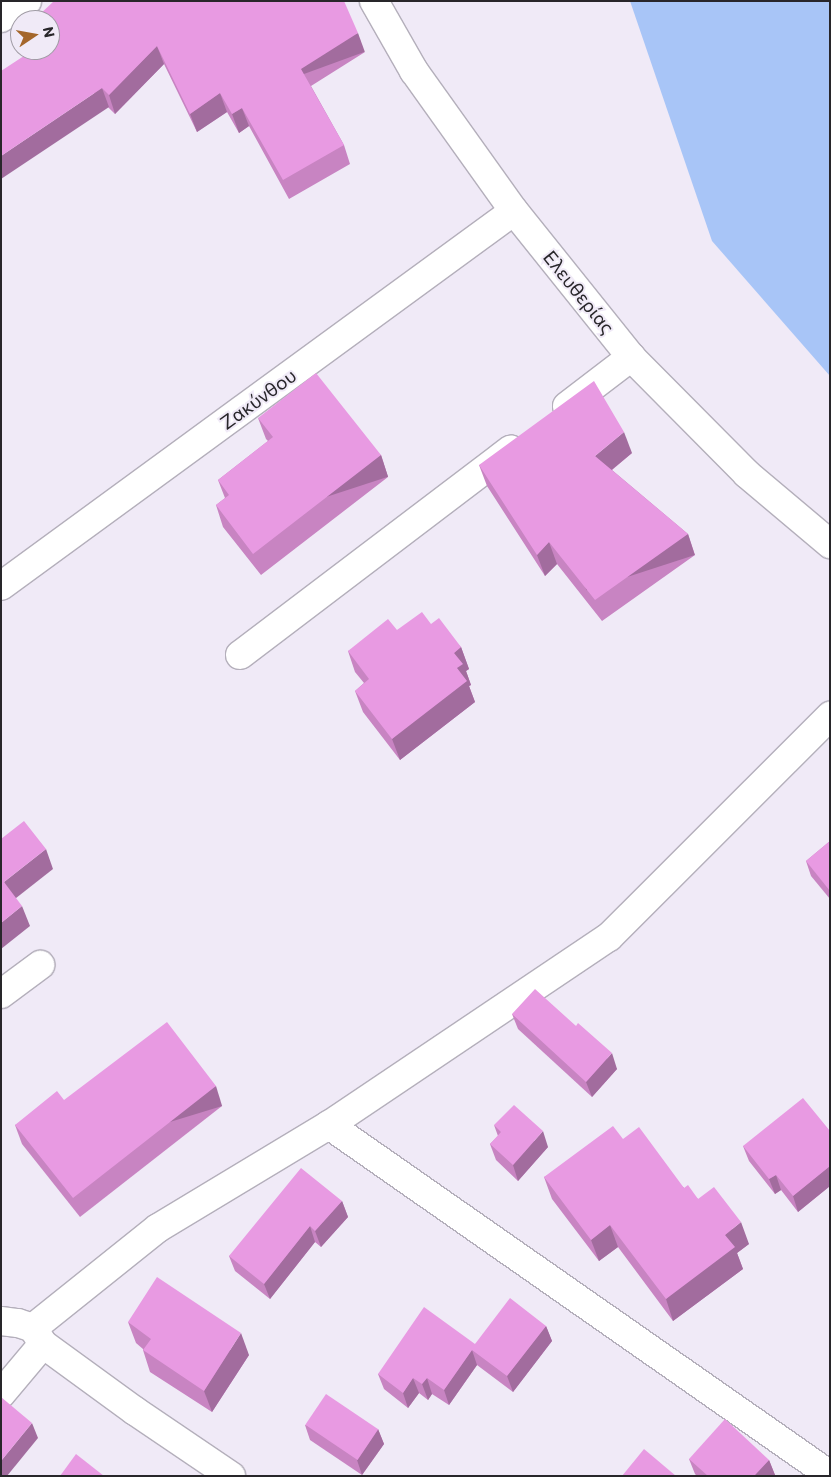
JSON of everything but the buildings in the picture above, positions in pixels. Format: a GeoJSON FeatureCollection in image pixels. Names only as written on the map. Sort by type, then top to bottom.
{"type":"FeatureCollection","features":[{"type":"Feature","properties":{"kind":"street"},"geometry":{"type":"LineString","coordinates":[[1,18],[26,1]]}},
{"type":"Feature","properties":{"kind":"street","name":"Ελευθερίας"},"geometry":{"type":"LineString","coordinates":[[374,1],[414,71],[514,211],[631,357],[747,474],[830,544]]}},
{"type":"Feature","properties":{"kind":"street","name":"Ζακύνθου"},"geometry":{"type":"LineString","coordinates":[[1,586],[514,211]]}},
{"type":"Feature","properties":{"kind":"street"},"geometry":{"type":"LineString","coordinates":[[240,655],[631,357]]}},
{"type":"Feature","properties":{"kind":"street"},"geometry":{"type":"LineString","coordinates":[[1,1394],[38,1336],[158,1228],[329,1125],[609,938],[830,716]]}},
{"type":"Feature","properties":{"kind":"street"},"geometry":{"type":"LineString","coordinates":[[1,994],[40,965]]}},
{"type":"Feature","properties":{"kind":"street"},"geometry":{"type":"LineString","coordinates":[[329,1125],[830,1475]]}},
{"type":"Feature","properties":{"kind":"street"},"geometry":{"type":"LineString","coordinates":[[1,1321],[18,1323],[38,1336],[135,1411],[231,1476]]}},
{"type":"Feature","properties":{"kind":"water"},"geometry":{"type":"Polygon","coordinates":[[[630,1],[830,1],[830,376],[712,241],[630,1]]]}}]}
